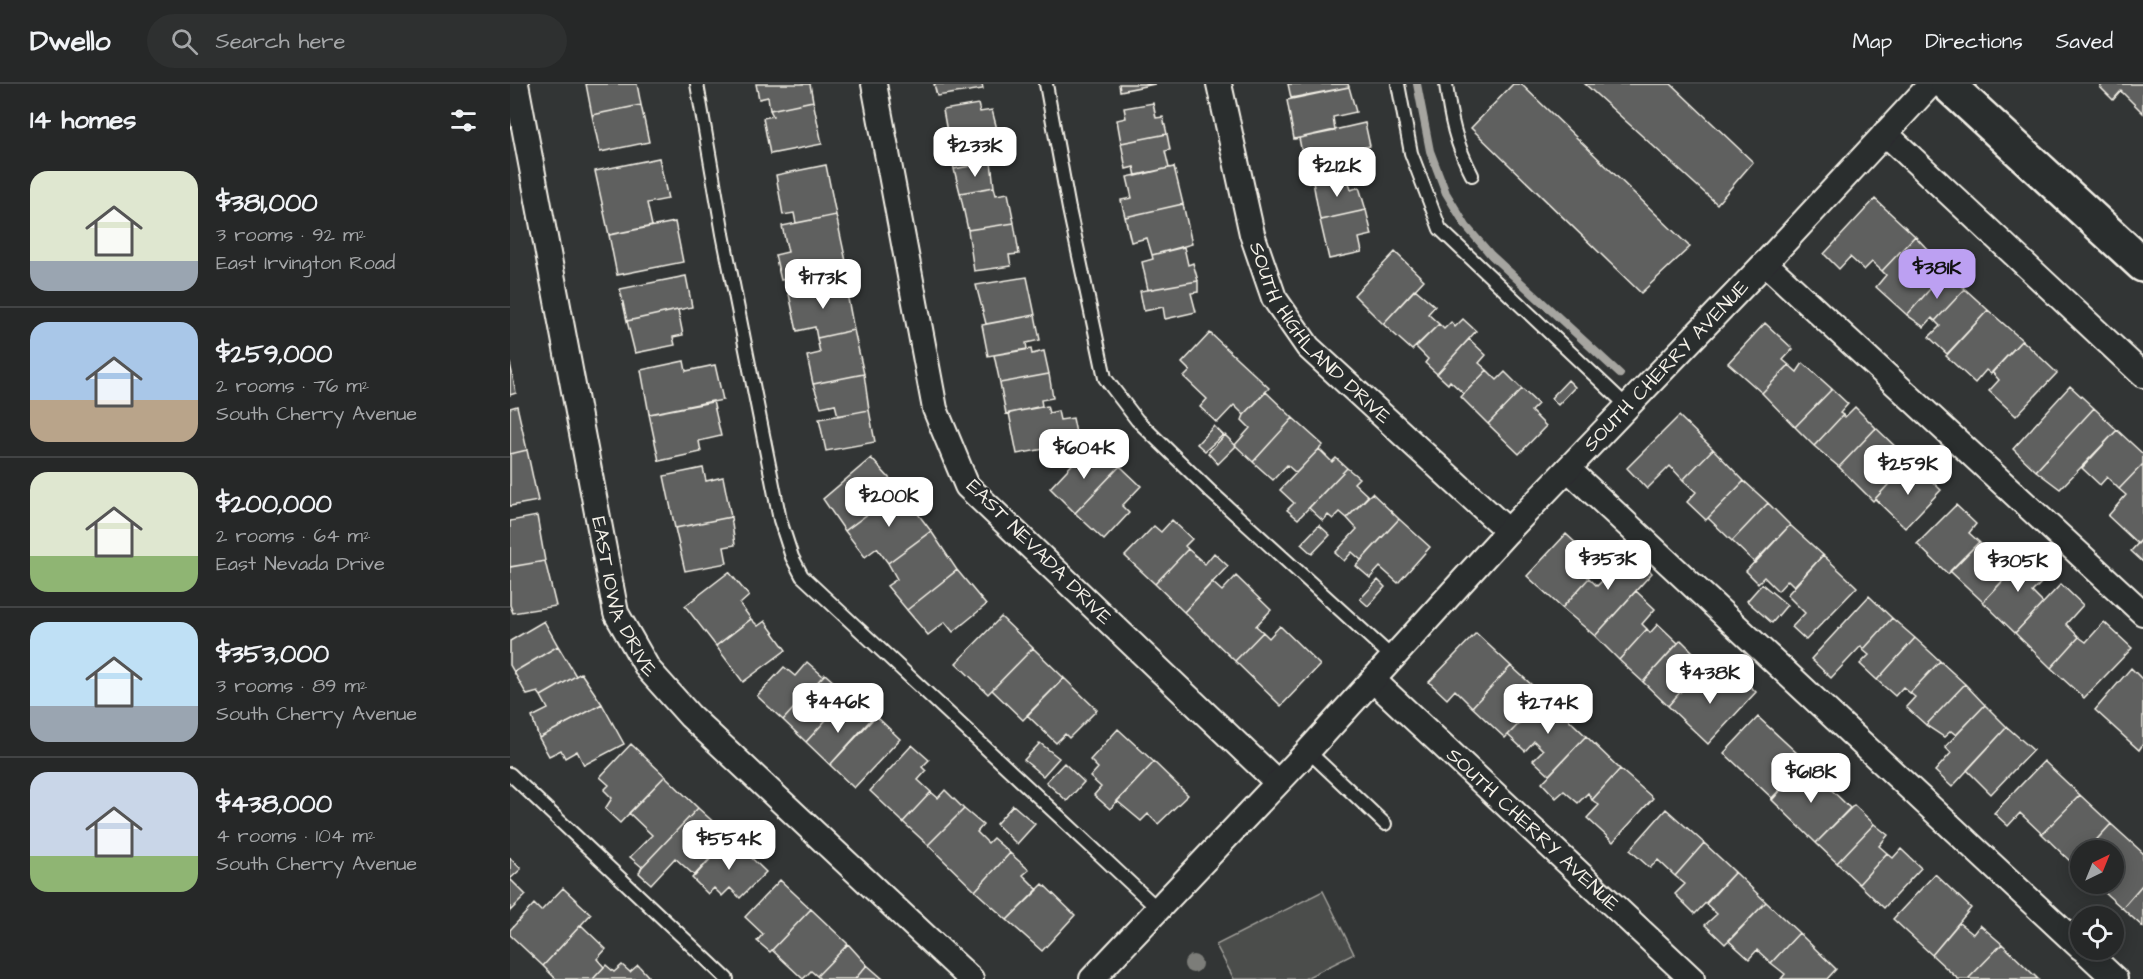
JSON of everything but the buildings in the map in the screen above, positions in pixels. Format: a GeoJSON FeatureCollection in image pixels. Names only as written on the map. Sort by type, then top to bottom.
{"type":"FeatureCollection","features":[{"type":"Feature","properties":{"kind":"main road"},"geometry":{"type":"LineString","coordinates":[[1947,84],[2143,266]]}},
{"type":"Feature","properties":{"kind":"street","name":"EAST IOWA DRIVE"},"geometry":{"type":"LineString","coordinates":[[516,84],[616,613],[648,669],[690,716],[971,979]]}},
{"type":"Feature","properties":{"kind":"street","name":"EAST NEVADA DRIVE"},"geometry":{"type":"LineString","coordinates":[[874,84],[935,409],[967,486],[1277,782]]}},
{"type":"Feature","properties":{"kind":"street","name":"SOUTH HIGHLAND DRIVE"},"geometry":{"type":"LineString","coordinates":[[1219,84],[1252,234],[1274,298],[1308,347],[1508,531]]}},
{"type":"Feature","properties":{"kind":"street","name":"SOUTH CHERRY AVENUE"},"geometry":{"type":"LineString","coordinates":[[1092,979],[1308,751],[1508,531],[1765,263],[1931,84]]}},
{"type":"Feature","properties":{"kind":"street"},"geometry":{"type":"LineString","coordinates":[[1885,133],[2143,375]]}},
{"type":"Feature","properties":{"kind":"street","name":"SOUTH CHERRY AVENUE"},"geometry":{"type":"LineString","coordinates":[[1765,263],[2143,614]]}},
{"type":"Feature","properties":{"kind":"street","name":"SOUTH CHERRY AVENUE"},"geometry":{"type":"LineString","coordinates":[[1568,469],[2070,937]]}},
{"type":"Feature","properties":{"kind":"street","name":"SOUTH CHERRY AVENUE"},"geometry":{"type":"LineString","coordinates":[[1373,680],[1692,979]]}},
{"type":"Feature","properties":{"kind":"street","name":"SOUTH CHERRY AVENUE"},"geometry":{"type":"LineString","coordinates":[[2095,960],[2115,979]]}},
{"type":"Feature","properties":{"kind":"lane"},"geometry":{"type":"LineString","coordinates":[[697,84],[723,234],[780,520],[792,557],[802,576],[1158,909]]}},
{"type":"Feature","properties":{"kind":"lane"},"geometry":{"type":"LineString","coordinates":[[1046,84],[1105,378],[1137,420],[1203,484],[1393,658]]}},
{"type":"Feature","properties":{"kind":"lane"},"geometry":{"type":"LineString","coordinates":[[1398,84],[1411,153],[1440,230],[1628,407]]}},
{"type":"Feature","properties":{"kind":"lane"},"geometry":{"type":"LineString","coordinates":[[1446,84],[1453,130],[1461,154],[1472,175]]}},
{"type":"Feature","properties":{"kind":"lane"},"geometry":{"type":"LineString","coordinates":[[1308,751],[1385,824]]}},
{"type":"Feature","properties":{"kind":"lane"},"geometry":{"type":"LineString","coordinates":[[510,774],[727,979]]}},
{"type":"Feature","properties":{"kind":"shaded area"},"geometry":{"type":"Polygon","coordinates":[[[1323,891],[1354,954],[1304,979],[1234,979],[1216,945],[1323,891]]]}},
{"type":"Feature","properties":{"kind":"waterway"},"geometry":{"type":"LineString","coordinates":[[1417,84],[1430,151],[1446,193],[1466,226],[1491,255],[1620,374]]}}]}
